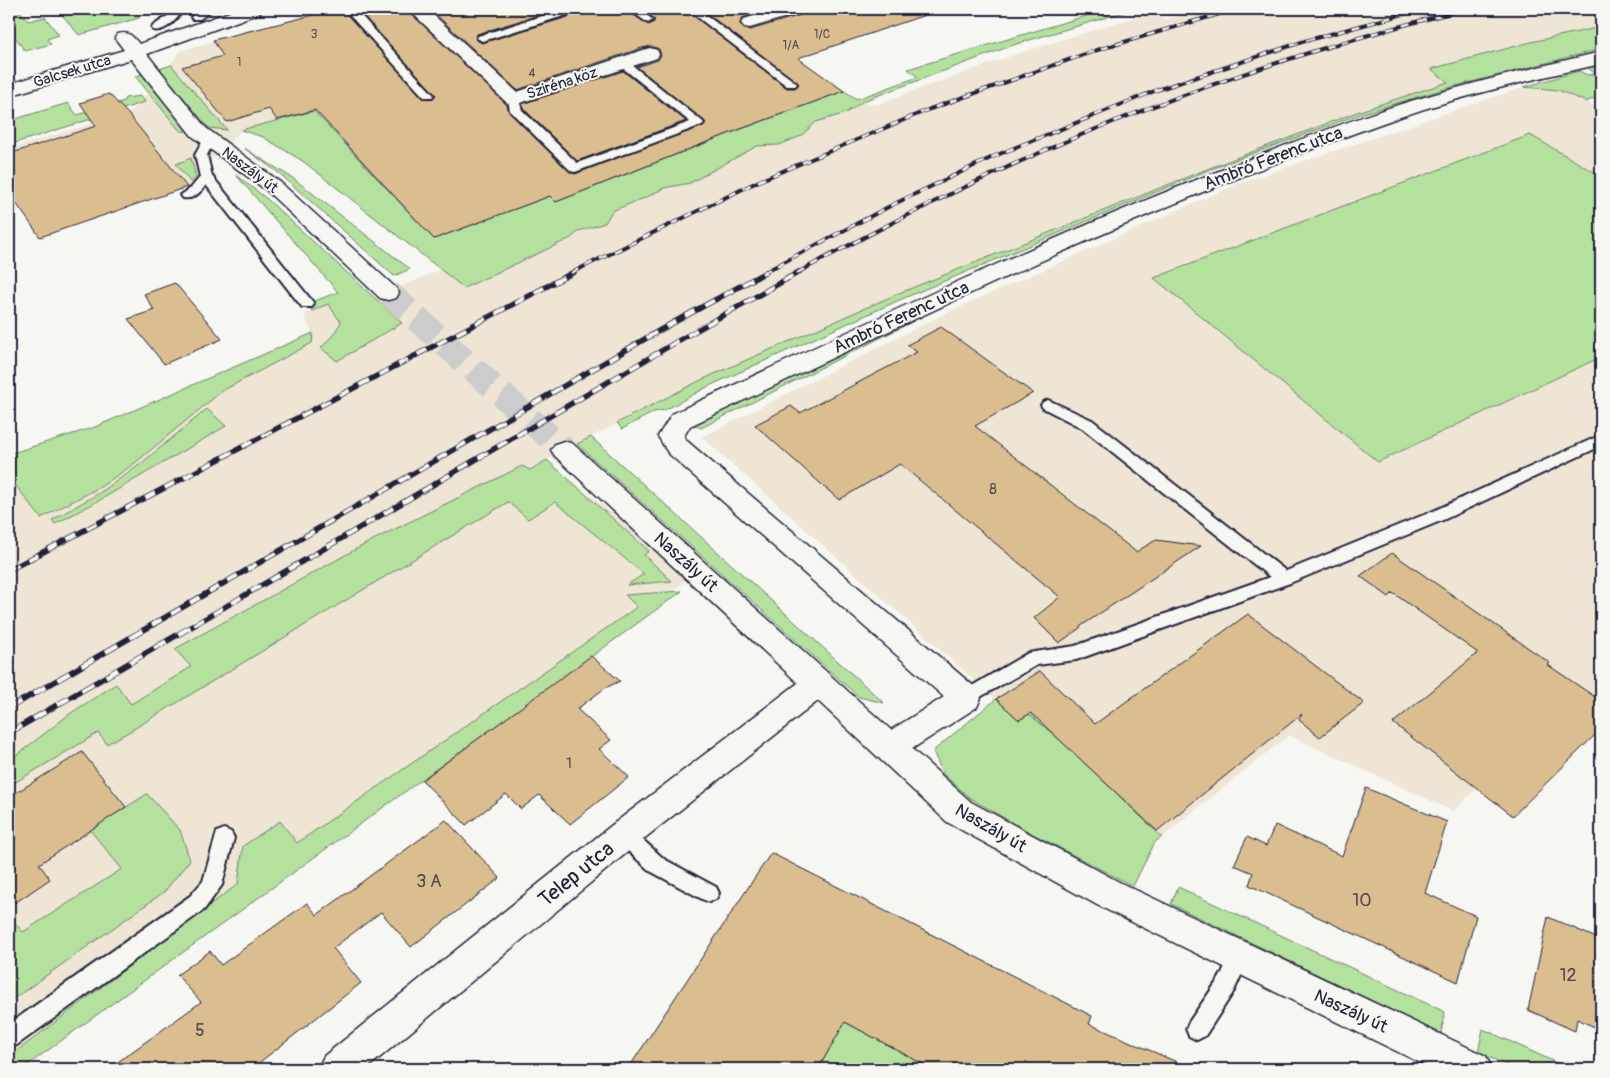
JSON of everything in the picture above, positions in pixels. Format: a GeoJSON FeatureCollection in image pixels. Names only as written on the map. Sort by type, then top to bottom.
{"type":"FeatureCollection","features":[{"type":"Feature","properties":{"kind":"street"},"geometry":{"type":"LineString","coordinates":[[130,45],[157,28],[202,13],[229,9]]}},
{"type":"Feature","properties":{"kind":"street"},"geometry":{"type":"LineString","coordinates":[[130,45],[254,9]]}},
{"type":"Feature","properties":{"kind":"street","name":"Sziréna köz"},"geometry":{"type":"LineString","coordinates":[[417,9],[514,99],[650,54]]}},
{"type":"Feature","properties":{"kind":"street"},"geometry":{"type":"LineString","coordinates":[[750,23],[794,9]]}},
{"type":"Feature","properties":{"kind":"street","name":"Galcsek utca"},"geometry":{"type":"LineString","coordinates":[[80,50],[130,45]]}},
{"type":"Feature","properties":{"kind":"street","name":"Galcsek utca"},"geometry":{"type":"LineString","coordinates":[[9,90],[130,45]]}},
{"type":"Feature","properties":{"kind":"street","name":"Naszály út"},"geometry":{"type":"LineString","coordinates":[[130,45],[199,132],[274,186],[388,293]]}},
{"type":"Feature","properties":{"kind":"street","name":"Ambró Ferenc utca"},"geometry":{"type":"LineString","coordinates":[[966,698],[677,447],[671,436],[681,420],[962,288],[1106,224],[1221,177],[1332,134],[1441,98],[1601,58]]}},
{"type":"Feature","properties":{"kind":"street","name":"Naszály út"},"geometry":{"type":"LineString","coordinates":[[564,450],[958,812],[1109,894],[1239,958],[1474,1069]]}},
{"type":"Feature","properties":{"kind":"street","name":"Telep utca"},"geometry":{"type":"LineString","coordinates":[[337,1069],[624,835],[819,683]]}},
{"type":"Feature","properties":{"kind":"street"},"geometry":{"type":"LineString","coordinates":[[888,748],[966,698]]}},
{"type":"Feature","properties":{"kind":"lane"},"geometry":{"type":"LineString","coordinates":[[157,28],[179,9]]}},
{"type":"Feature","properties":{"kind":"lane"},"geometry":{"type":"LineString","coordinates":[[349,9],[428,95]]}},
{"type":"Feature","properties":{"kind":"lane"},"geometry":{"type":"LineString","coordinates":[[482,38],[563,14],[557,9]]}},
{"type":"Feature","properties":{"kind":"lane"},"geometry":{"type":"LineString","coordinates":[[633,9],[648,20]]}},
{"type":"Feature","properties":{"kind":"lane"},"geometry":{"type":"LineString","coordinates":[[692,9],[791,84]]}},
{"type":"Feature","properties":{"kind":"lane"},"geometry":{"type":"LineString","coordinates":[[514,99],[516,111],[576,168],[698,123],[623,63]]}},
{"type":"Feature","properties":{"kind":"lane"},"geometry":{"type":"LineString","coordinates":[[209,140],[201,154],[206,177],[307,304]]}},
{"type":"Feature","properties":{"kind":"lane"},"geometry":{"type":"LineString","coordinates":[[187,195],[196,191],[206,177]]}},
{"type":"Feature","properties":{"kind":"lane"},"geometry":{"type":"LineString","coordinates":[[1048,405],[1087,424],[1284,579]]}},
{"type":"Feature","properties":{"kind":"lane"},"geometry":{"type":"LineString","coordinates":[[966,698],[1034,658],[1076,653],[1284,579],[1437,516],[1601,440]]}},
{"type":"Feature","properties":{"kind":"lane"},"geometry":{"type":"LineString","coordinates":[[624,835],[657,865],[709,893]]}},
{"type":"Feature","properties":{"kind":"lane"},"geometry":{"type":"LineString","coordinates":[[9,1037],[198,903],[212,885],[224,838]]}},
{"type":"Feature","properties":{"kind":"lane"},"geometry":{"type":"LineString","coordinates":[[1197,1029],[1226,984],[1239,958]]}},
{"type":"Feature","properties":{"kind":"shaded area"},"geometry":{"type":"Polygon","coordinates":[[[338,9],[361,9],[480,124],[475,127],[556,202],[844,91],[857,99],[875,105],[1011,56],[1151,12],[1164,20],[1203,9],[1601,9],[1601,27],[1531,42],[1432,69],[1449,82],[1357,112],[1207,169],[701,380],[547,460],[691,577],[9,1069],[9,454],[95,427],[312,333],[304,314],[365,289],[375,298],[442,269],[304,162],[263,137],[241,130],[187,187],[40,237],[13,198],[9,199],[9,149],[133,111],[181,51],[248,30],[262,29],[338,9]]]}},
{"type":"Feature","properties":{"kind":"shaded area"},"geometry":{"type":"Polygon","coordinates":[[[1524,87],[1558,90],[1601,109],[1601,701],[1582,688],[1453,811],[1289,735],[1162,837],[1066,745],[1029,714],[1019,720],[702,437],[944,314],[1237,184],[1524,87]]]}},
{"type":"Feature","properties":{"kind":"green space"},"geometry":{"type":"Polygon","coordinates":[[[87,9],[147,10],[139,18],[79,35],[63,16],[87,9]]]}},
{"type":"Feature","properties":{"kind":"green space"},"geometry":{"type":"Polygon","coordinates":[[[1109,9],[1135,9],[1016,44],[863,101],[846,113],[816,122],[801,136],[779,145],[757,146],[690,183],[664,188],[612,211],[605,223],[579,231],[571,238],[464,288],[304,162],[263,137],[241,130],[314,111],[434,239],[550,196],[556,202],[736,131],[844,91],[857,99],[918,77],[908,69],[1109,9]]]}},
{"type":"Feature","properties":{"kind":"green space"},"geometry":{"type":"Polygon","coordinates":[[[9,11],[21,12],[28,21],[45,17],[59,35],[47,39],[51,44],[25,51],[9,28],[9,11]]]}},
{"type":"Feature","properties":{"kind":"green space"},"geometry":{"type":"Polygon","coordinates":[[[1601,27],[1601,49],[1444,89],[1360,114],[1209,170],[904,298],[709,386],[665,410],[654,412],[622,429],[617,423],[701,380],[897,294],[1207,169],[1357,112],[1448,82],[1431,69],[1531,42],[1601,27]]]}},
{"type":"Feature","properties":{"kind":"green space"},"geometry":{"type":"Polygon","coordinates":[[[172,65],[227,130],[209,128],[159,69],[172,65]]]}},
{"type":"Feature","properties":{"kind":"green space"},"geometry":{"type":"Polygon","coordinates":[[[1601,65],[1601,96],[1586,102],[1558,90],[1524,87],[1579,71],[1587,75],[1596,74],[1588,68],[1601,65]]]}},
{"type":"Feature","properties":{"kind":"green space"},"geometry":{"type":"Polygon","coordinates":[[[143,74],[190,130],[181,132],[135,76],[143,74]]]}},
{"type":"Feature","properties":{"kind":"green space"},"geometry":{"type":"Polygon","coordinates":[[[141,96],[145,102],[9,145],[9,121],[68,103],[77,115],[124,101],[125,98],[141,96]]]}},
{"type":"Feature","properties":{"kind":"green space"},"geometry":{"type":"Polygon","coordinates":[[[1530,135],[1601,176],[1601,357],[1378,462],[1154,278],[1530,135]]]}},
{"type":"Feature","properties":{"kind":"green space"},"geometry":{"type":"Polygon","coordinates":[[[244,148],[294,179],[410,269],[394,276],[280,174],[244,148]]]}},
{"type":"Feature","properties":{"kind":"green space"},"geometry":{"type":"Polygon","coordinates":[[[191,158],[196,177],[191,183],[176,164],[191,158]]]}},
{"type":"Feature","properties":{"kind":"green space"},"geometry":{"type":"Polygon","coordinates":[[[236,175],[267,199],[402,323],[337,361],[321,348],[333,335],[341,322],[328,304],[312,311],[307,304],[338,292],[236,175]]]}},
{"type":"Feature","properties":{"kind":"green space"},"geometry":{"type":"Polygon","coordinates":[[[940,304],[910,323],[701,428],[692,424],[940,304]]]}},
{"type":"Feature","properties":{"kind":"green space"},"geometry":{"type":"Polygon","coordinates":[[[313,333],[312,343],[222,391],[135,463],[102,486],[41,518],[9,477],[9,454],[95,427],[313,333]]]}},
{"type":"Feature","properties":{"kind":"green space"},"geometry":{"type":"Polygon","coordinates":[[[207,409],[226,426],[100,500],[55,524],[52,520],[101,492],[138,466],[207,409]]]}},
{"type":"Feature","properties":{"kind":"green space"},"geometry":{"type":"Polygon","coordinates":[[[591,437],[884,703],[859,697],[577,444],[591,437]]]}},
{"type":"Feature","properties":{"kind":"green space"},"geometry":{"type":"Polygon","coordinates":[[[547,460],[649,551],[644,555],[672,581],[627,585],[644,574],[555,502],[528,519],[508,502],[132,730],[107,744],[98,733],[9,786],[9,761],[71,713],[116,684],[131,704],[191,667],[175,649],[369,542],[522,466],[530,470],[547,460]]]}},
{"type":"Feature","properties":{"kind":"green space"},"geometry":{"type":"Polygon","coordinates":[[[682,591],[22,1069],[9,1069],[9,1057],[238,884],[243,846],[280,821],[297,843],[637,607],[625,595],[682,591]]]}},
{"type":"Feature","properties":{"kind":"green space"},"geometry":{"type":"Polygon","coordinates":[[[996,699],[1019,720],[1029,714],[1066,745],[1162,837],[1155,842],[1133,886],[1023,829],[970,798],[943,774],[933,751],[996,699]]]}},
{"type":"Feature","properties":{"kind":"green space"},"geometry":{"type":"Polygon","coordinates":[[[147,794],[180,830],[190,860],[164,892],[9,1002],[9,917],[23,932],[122,869],[90,830],[147,794]]]}},
{"type":"Feature","properties":{"kind":"green space"},"geometry":{"type":"Polygon","coordinates":[[[1178,887],[1445,1012],[1441,1034],[1171,904],[1178,887]]]}},
{"type":"Feature","properties":{"kind":"green space"},"geometry":{"type":"Polygon","coordinates":[[[845,1022],[932,1069],[818,1069],[845,1022]]]}},
{"type":"Feature","properties":{"kind":"green space"},"geometry":{"type":"Polygon","coordinates":[[[1483,1029],[1570,1069],[1514,1069],[1478,1052],[1483,1029]]]}},
{"type":"Feature","properties":{"kind":"building"},"geometry":{"type":"Polygon","coordinates":[[[342,9],[423,98],[432,99],[435,94],[357,9],[406,9],[507,105],[509,112],[570,172],[575,174],[705,124],[703,120],[637,67],[658,60],[661,55],[659,49],[651,46],[642,48],[517,90],[430,9],[550,9],[551,11],[477,34],[475,39],[482,43],[568,17],[570,13],[566,9],[626,9],[649,25],[654,22],[654,19],[642,9],[685,9],[787,88],[795,88],[799,84],[701,9],[771,9],[742,18],[740,24],[744,29],[750,30],[801,15],[805,9],[927,9],[928,14],[798,58],[844,91],[730,133],[556,202],[550,196],[434,239],[315,110],[277,120],[269,109],[227,122],[182,67],[223,56],[213,40],[342,9]]]}},
{"type":"Feature","properties":{"kind":"building"},"geometry":{"type":"Polygon","coordinates":[[[623,71],[686,121],[577,161],[524,109],[522,104],[623,71]]]}},
{"type":"Feature","properties":{"kind":"building"},"geometry":{"type":"Polygon","coordinates":[[[109,94],[129,115],[187,187],[40,237],[9,193],[9,154],[96,126],[80,103],[109,94]]]}},
{"type":"Feature","properties":{"kind":"building"},"geometry":{"type":"Polygon","coordinates":[[[175,283],[222,339],[164,364],[128,319],[154,310],[144,294],[175,283]]]}},
{"type":"Feature","properties":{"kind":"building"},"geometry":{"type":"Polygon","coordinates":[[[941,327],[1033,393],[975,426],[1136,552],[1156,540],[1201,546],[1081,626],[1059,643],[1034,618],[1060,597],[900,464],[839,500],[755,425],[791,406],[800,413],[917,352],[907,345],[941,327]]]}},
{"type":"Feature","properties":{"kind":"building"},"geometry":{"type":"Polygon","coordinates":[[[1392,553],[1550,663],[1548,665],[1601,701],[1601,729],[1513,816],[1393,723],[1478,653],[1393,593],[1389,597],[1360,576],[1392,553]]]}},
{"type":"Feature","properties":{"kind":"building"},"geometry":{"type":"Polygon","coordinates":[[[1248,614],[1364,703],[1320,737],[1299,720],[1302,714],[1157,831],[1031,713],[1019,720],[996,699],[1040,671],[1095,724],[1248,614]]]}},
{"type":"Feature","properties":{"kind":"building"},"geometry":{"type":"Polygon","coordinates":[[[591,656],[620,681],[605,688],[577,709],[611,740],[599,749],[629,777],[570,824],[539,795],[521,809],[506,794],[466,825],[422,780],[591,656]]]}},
{"type":"Feature","properties":{"kind":"building"},"geometry":{"type":"Polygon","coordinates":[[[82,752],[126,807],[39,864],[50,879],[9,907],[9,797],[82,752]]]}},
{"type":"Feature","properties":{"kind":"building"},"geometry":{"type":"Polygon","coordinates":[[[1366,788],[1447,822],[1425,893],[1476,916],[1458,982],[1249,885],[1253,873],[1234,865],[1247,837],[1266,846],[1275,825],[1342,856],[1366,788]]]}},
{"type":"Feature","properties":{"kind":"building"},"geometry":{"type":"Polygon","coordinates":[[[446,820],[500,878],[411,947],[381,912],[333,948],[361,983],[251,1069],[108,1069],[201,1002],[177,975],[210,951],[221,965],[307,903],[317,915],[446,820]]]}},
{"type":"Feature","properties":{"kind":"building"},"geometry":{"type":"Polygon","coordinates":[[[771,853],[1092,1016],[1089,1024],[1193,1069],[932,1069],[845,1022],[818,1069],[628,1069],[771,853]]]}},
{"type":"Feature","properties":{"kind":"building"},"geometry":{"type":"Polygon","coordinates":[[[1548,917],[1601,940],[1601,1030],[1577,1019],[1575,1031],[1528,1010],[1548,917]]]}},
{"type":"Feature","properties":{"kind":"tunnel"},"geometry":{"type":"LineString","coordinates":[[388,293],[564,450]]}},
{"type":"Feature","properties":{"kind":"railway"},"geometry":{"type":"LineString","coordinates":[[571,273],[759,181],[930,109],[1094,51],[1236,9]]}},
{"type":"Feature","properties":{"kind":"railway"},"geometry":{"type":"LineString","coordinates":[[763,273],[892,205],[997,155],[1157,90],[1305,41],[1422,9]]}},
{"type":"Feature","properties":{"kind":"railway"},"geometry":{"type":"LineString","coordinates":[[797,273],[926,206],[1014,164],[1104,126],[1188,93],[1267,66],[1386,30],[1466,9]]}},
{"type":"Feature","properties":{"kind":"railway"},"geometry":{"type":"LineString","coordinates":[[9,570],[574,272]]}},
{"type":"Feature","properties":{"kind":"railway"},"geometry":{"type":"LineString","coordinates":[[152,625],[669,325],[766,272]]}},
{"type":"Feature","properties":{"kind":"railway"},"geometry":{"type":"LineString","coordinates":[[194,625],[799,272]]}},
{"type":"Feature","properties":{"kind":"railway"},"geometry":{"type":"LineString","coordinates":[[9,708],[154,624]]}},
{"type":"Feature","properties":{"kind":"railway"},"geometry":{"type":"LineString","coordinates":[[9,733],[196,624]]}}]}
